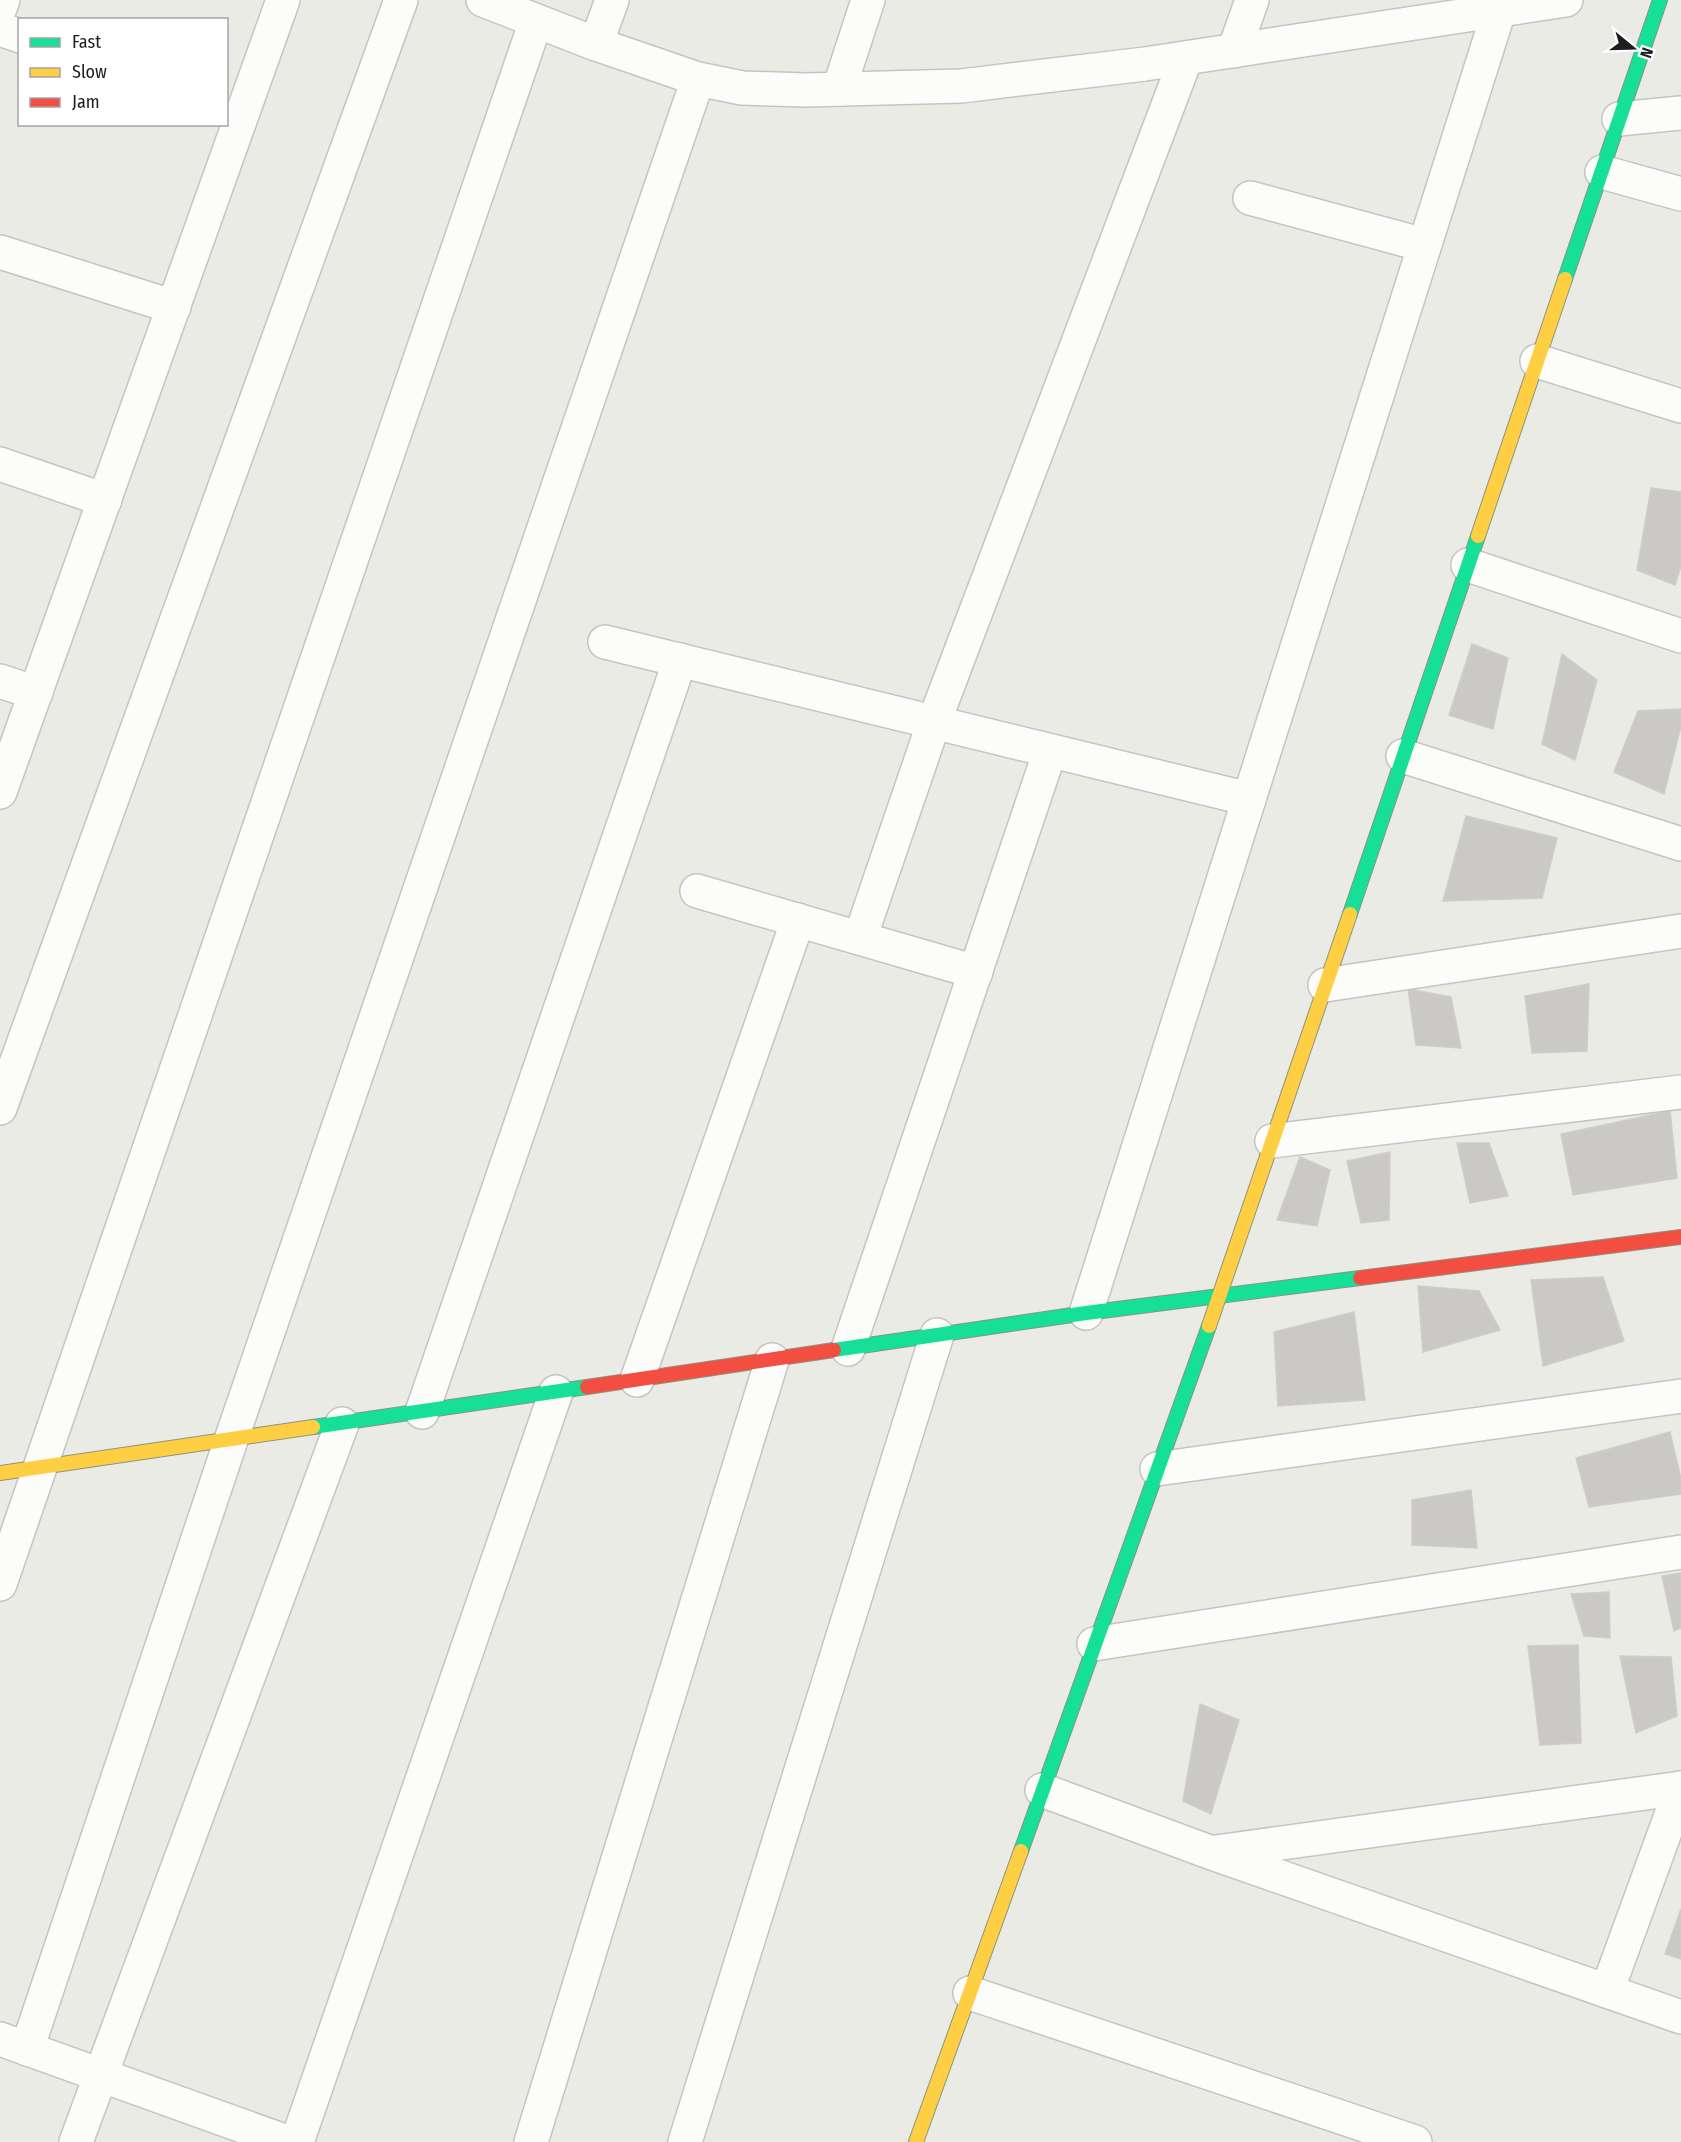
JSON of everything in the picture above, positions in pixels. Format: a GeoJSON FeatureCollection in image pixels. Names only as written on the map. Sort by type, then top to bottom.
{"type":"FeatureCollection","features":[{"type":"Feature","properties":{"kind":"street"},"geometry":{"type":"LineString","coordinates":[[0,8],[3,0]]}},
{"type":"Feature","properties":{"kind":"street"},"geometry":{"type":"LineString","coordinates":[[0,792],[174,307],[233,119],[283,0]]}},
{"type":"Feature","properties":{"kind":"street"},"geometry":{"type":"LineString","coordinates":[[0,1108],[401,0]]}},
{"type":"Feature","properties":{"kind":"street"},"geometry":{"type":"LineString","coordinates":[[483,0],[596,44],[698,79],[742,88],[838,89],[961,86],[1186,58],[1566,0]]}},
{"type":"Feature","properties":{"kind":"street"},"geometry":{"type":"LineString","coordinates":[[596,44],[612,0]]}},
{"type":"Feature","properties":{"kind":"street"},"geometry":{"type":"LineString","coordinates":[[838,89],[868,0]]}},
{"type":"Feature","properties":{"kind":"street"},"geometry":{"type":"LineString","coordinates":[[1234,51],[1252,0]]}},
{"type":"Feature","properties":{"kind":"street"},"geometry":{"type":"LineString","coordinates":[[916,2142],[1220,1296],[1660,0]]}},
{"type":"Feature","properties":{"kind":"street"},"geometry":{"type":"LineString","coordinates":[[1086,1313],[1499,11]]}},
{"type":"Feature","properties":{"kind":"street"},"geometry":{"type":"LineString","coordinates":[[0,1584],[536,21]]}},
{"type":"Feature","properties":{"kind":"street"},"geometry":{"type":"LineString","coordinates":[[0,29],[18,35]]}},
{"type":"Feature","properties":{"kind":"street"},"geometry":{"type":"LineString","coordinates":[[860,938],[933,722],[1186,58]]}},
{"type":"Feature","properties":{"kind":"street"},"geometry":{"type":"LineString","coordinates":[[287,2142],[14,2044],[231,1440],[698,79]]}},
{"type":"Feature","properties":{"kind":"street"},"geometry":{"type":"LineString","coordinates":[[1620,119],[1681,113]]}},
{"type":"Feature","properties":{"kind":"street"},"geometry":{"type":"LineString","coordinates":[[1602,172],[1681,194]]}},
{"type":"Feature","properties":{"kind":"street"},"geometry":{"type":"LineString","coordinates":[[1250,198],[1424,245]]}},
{"type":"Feature","properties":{"kind":"street"},"geometry":{"type":"LineString","coordinates":[[0,252],[174,307]]}},
{"type":"Feature","properties":{"kind":"street"},"geometry":{"type":"LineString","coordinates":[[1537,361],[1681,406]]}},
{"type":"Feature","properties":{"kind":"street"},"geometry":{"type":"LineString","coordinates":[[0,464],[105,500]]}},
{"type":"Feature","properties":{"kind":"street"},"geometry":{"type":"LineString","coordinates":[[1468,565],[1681,636]]}},
{"type":"Feature","properties":{"kind":"street"},"geometry":{"type":"LineString","coordinates":[[605,642],[1250,799]]}},
{"type":"Feature","properties":{"kind":"street"},"geometry":{"type":"LineString","coordinates":[[422,1412],[680,660]]}},
{"type":"Feature","properties":{"kind":"street"},"geometry":{"type":"LineString","coordinates":[[0,681],[36,693]]}},
{"type":"Feature","properties":{"kind":"street"},"geometry":{"type":"LineString","coordinates":[[848,1349],[1050,751]]}},
{"type":"Feature","properties":{"kind":"street"},"geometry":{"type":"LineString","coordinates":[[1403,756],[1681,844]]}},
{"type":"Feature","properties":{"kind":"street"},"geometry":{"type":"LineString","coordinates":[[697,891],[976,972]]}},
{"type":"Feature","properties":{"kind":"street"},"geometry":{"type":"LineString","coordinates":[[637,1380],[798,920]]}},
{"type":"Feature","properties":{"kind":"street"},"geometry":{"type":"LineString","coordinates":[[1325,985],[1681,931]]}},
{"type":"Feature","properties":{"kind":"street"},"geometry":{"type":"LineString","coordinates":[[1272,1141],[1681,1092]]}},
{"type":"Feature","properties":{"kind":"street"},"geometry":{"type":"LineString","coordinates":[[0,1473],[1086,1313],[1681,1237]]}},
{"type":"Feature","properties":{"kind":"street"},"geometry":{"type":"LineString","coordinates":[[685,2142],[938,1335]]}},
{"type":"Feature","properties":{"kind":"street"},"geometry":{"type":"LineString","coordinates":[[531,2142],[772,1360]]}},
{"type":"Feature","properties":{"kind":"street"},"geometry":{"type":"LineString","coordinates":[[297,2142],[556,1392]]}},
{"type":"Feature","properties":{"kind":"street"},"geometry":{"type":"LineString","coordinates":[[1157,1469],[1681,1396]]}},
{"type":"Feature","properties":{"kind":"street"},"geometry":{"type":"LineString","coordinates":[[76,2142],[342,1424]]}},
{"type":"Feature","properties":{"kind":"street"},"geometry":{"type":"LineString","coordinates":[[1095,1644],[1681,1552]]}},
{"type":"Feature","properties":{"kind":"street"},"geometry":{"type":"LineString","coordinates":[[1212,1853],[1681,1788],[1607,1991]]}},
{"type":"Feature","properties":{"kind":"street"},"geometry":{"type":"LineString","coordinates":[[1042,1790],[1212,1853],[1681,2017]]}},
{"type":"Feature","properties":{"kind":"street"},"geometry":{"type":"LineString","coordinates":[[970,1993],[1414,2142]]}},
{"type":"Feature","properties":{"kind":"building"},"geometry":{"type":"Polygon","coordinates":[[[1651,488],[1681,492],[1681,566],[1675,585],[1637,570],[1651,488]]]}},
{"type":"Feature","properties":{"kind":"building"},"geometry":{"type":"Polygon","coordinates":[[[1472,644],[1508,658],[1493,729],[1449,715],[1472,644]]]}},
{"type":"Feature","properties":{"kind":"building"},"geometry":{"type":"Polygon","coordinates":[[[1562,654],[1597,680],[1575,760],[1542,744],[1562,654]]]}},
{"type":"Feature","properties":{"kind":"building"},"geometry":{"type":"Polygon","coordinates":[[[1681,709],[1681,726],[1664,794],[1614,772],[1638,711],[1681,709]]]}},
{"type":"Feature","properties":{"kind":"building"},"geometry":{"type":"Polygon","coordinates":[[[1466,816],[1557,838],[1542,898],[1443,901],[1466,816]]]}},
{"type":"Feature","properties":{"kind":"building"},"geometry":{"type":"Polygon","coordinates":[[[1589,984],[1587,1051],[1532,1053],[1525,996],[1589,984]]]}},
{"type":"Feature","properties":{"kind":"building"},"geometry":{"type":"Polygon","coordinates":[[[1408,989],[1451,997],[1461,1048],[1416,1045],[1408,989]]]}},
{"type":"Feature","properties":{"kind":"building"},"geometry":{"type":"Polygon","coordinates":[[[1670,1111],[1677,1178],[1573,1195],[1561,1134],[1670,1111]]]}},
{"type":"Feature","properties":{"kind":"building"},"geometry":{"type":"Polygon","coordinates":[[[1457,1143],[1489,1143],[1508,1196],[1470,1203],[1457,1143]]]}},
{"type":"Feature","properties":{"kind":"building"},"geometry":{"type":"Polygon","coordinates":[[[1390,1152],[1389,1220],[1361,1223],[1347,1161],[1390,1152]]]}},
{"type":"Feature","properties":{"kind":"building"},"geometry":{"type":"Polygon","coordinates":[[[1300,1157],[1330,1170],[1317,1226],[1277,1220],[1300,1157]]]}},
{"type":"Feature","properties":{"kind":"building"},"geometry":{"type":"Polygon","coordinates":[[[1603,1277],[1624,1341],[1543,1366],[1531,1280],[1603,1277]]]}},
{"type":"Feature","properties":{"kind":"building"},"geometry":{"type":"Polygon","coordinates":[[[1418,1286],[1479,1291],[1500,1330],[1423,1352],[1418,1286]]]}},
{"type":"Feature","properties":{"kind":"building"},"geometry":{"type":"Polygon","coordinates":[[[1354,1312],[1365,1400],[1278,1406],[1274,1332],[1354,1312]]]}},
{"type":"Feature","properties":{"kind":"building"},"geometry":{"type":"Polygon","coordinates":[[[1670,1432],[1681,1479],[1681,1494],[1589,1507],[1576,1458],[1670,1432]]]}},
{"type":"Feature","properties":{"kind":"building"},"geometry":{"type":"Polygon","coordinates":[[[1471,1490],[1477,1548],[1412,1545],[1412,1500],[1471,1490]]]}},
{"type":"Feature","properties":{"kind":"building"},"geometry":{"type":"Polygon","coordinates":[[[1681,1573],[1681,1628],[1674,1631],[1662,1576],[1681,1573]]]}},
{"type":"Feature","properties":{"kind":"building"},"geometry":{"type":"Polygon","coordinates":[[[1609,1592],[1610,1638],[1584,1636],[1571,1594],[1609,1592]]]}},
{"type":"Feature","properties":{"kind":"building"},"geometry":{"type":"Polygon","coordinates":[[[1578,1645],[1581,1743],[1540,1745],[1528,1646],[1578,1645]]]}},
{"type":"Feature","properties":{"kind":"building"},"geometry":{"type":"Polygon","coordinates":[[[1620,1656],[1671,1657],[1677,1716],[1636,1733],[1620,1656]]]}},
{"type":"Feature","properties":{"kind":"building"},"geometry":{"type":"Polygon","coordinates":[[[1200,1704],[1239,1720],[1211,1814],[1183,1801],[1200,1704]]]}},
{"type":"Feature","properties":{"kind":"building"},"geometry":{"type":"Polygon","coordinates":[[[1681,1909],[1681,1959],[1665,1954],[1681,1909]]]}},
{"type":"Feature","properties":{"kind":"traffic: fast"},"geometry":{"type":"LineString","coordinates":[[1565,279],[1660,0]]}},
{"type":"Feature","properties":{"kind":"traffic: fast"},"geometry":{"type":"LineString","coordinates":[[1350,914],[1478,536]]}},
{"type":"Feature","properties":{"kind":"traffic: fast"},"geometry":{"type":"LineString","coordinates":[[834,1350],[1086,1313],[1360,1278]]}},
{"type":"Feature","properties":{"kind":"traffic: fast"},"geometry":{"type":"LineString","coordinates":[[1021,1851],[1209,1326]]}},
{"type":"Feature","properties":{"kind":"traffic: fast"},"geometry":{"type":"LineString","coordinates":[[313,1427],[587,1387]]}},
{"type":"Feature","properties":{"kind":"traffic: slow"},"geometry":{"type":"LineString","coordinates":[[1478,536],[1565,279]]}},
{"type":"Feature","properties":{"kind":"traffic: slow"},"geometry":{"type":"LineString","coordinates":[[1209,1326],[1350,914]]}},
{"type":"Feature","properties":{"kind":"traffic: slow"},"geometry":{"type":"LineString","coordinates":[[0,1473],[313,1427]]}},
{"type":"Feature","properties":{"kind":"traffic: slow"},"geometry":{"type":"LineString","coordinates":[[916,2142],[1021,1851]]}},
{"type":"Feature","properties":{"kind":"traffic: jam"},"geometry":{"type":"LineString","coordinates":[[1360,1278],[1681,1237]]}},
{"type":"Feature","properties":{"kind":"traffic: jam"},"geometry":{"type":"LineString","coordinates":[[587,1387],[834,1350]]}}]}
